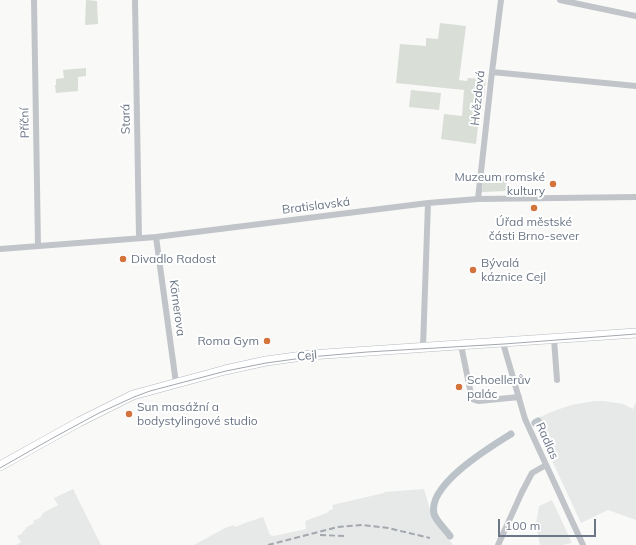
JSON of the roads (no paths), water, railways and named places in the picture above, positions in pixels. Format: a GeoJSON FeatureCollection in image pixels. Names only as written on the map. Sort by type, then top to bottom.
{"type":"FeatureCollection","features":[{"type":"Feature","properties":{"kind":"street","name":"Příční"},"geometry":{"type":"LineString","coordinates":[[34,0],[38,246]]}},
{"type":"Feature","properties":{"kind":"street","name":"Stará"},"geometry":{"type":"LineString","coordinates":[[135,0],[139,238]]}},
{"type":"Feature","properties":{"kind":"street","name":"Hvězdová"},"geometry":{"type":"LineString","coordinates":[[478,199],[501,0]]}},
{"type":"Feature","properties":{"kind":"street"},"geometry":{"type":"LineString","coordinates":[[560,0],[636,16]]}},
{"type":"Feature","properties":{"kind":"street"},"geometry":{"type":"LineString","coordinates":[[492,72],[636,86]]}},
{"type":"Feature","properties":{"kind":"street","name":"Bratislavská"},"geometry":{"type":"LineString","coordinates":[[0,249],[156,237],[428,203],[478,199],[636,197]]}},
{"type":"Feature","properties":{"kind":"street"},"geometry":{"type":"LineString","coordinates":[[423,347],[428,203]]}},
{"type":"Feature","properties":{"kind":"street","name":"Körnerova"},"geometry":{"type":"LineString","coordinates":[[156,237],[176,383]]}},
{"type":"Feature","properties":{"kind":"street","name":"Cejl"},"geometry":{"type":"LineString","coordinates":[[0,466],[50,437],[133,395],[225,370],[266,361],[310,355],[636,333]]}},
{"type":"Feature","properties":{"kind":"street"},"geometry":{"type":"LineString","coordinates":[[554,339],[557,380]]}},
{"type":"Feature","properties":{"kind":"street","name":"Radlas"},"geometry":{"type":"LineString","coordinates":[[503,343],[525,419],[583,545]]}},
{"type":"Feature","properties":{"kind":"street"},"geometry":{"type":"LineString","coordinates":[[461,345],[472,399],[518,397]]}},
{"type":"Feature","properties":{"kind":"street"},"geometry":{"type":"LineString","coordinates":[[498,545],[532,473],[546,465]]}},
{"type":"Feature","properties":{"kind":"waterway"},"geometry":{"type":"LineString","coordinates":[[450,536],[434,514],[434,503],[440,491],[462,468],[511,434]]}},
{"type":"Feature","properties":{"kind":"tram line"},"geometry":{"type":"LineString","coordinates":[[0,468],[99,413],[134,397],[150,391],[226,371],[266,363],[310,357],[636,334]]}},
{"type":"Feature","properties":{"kind":"railway"},"geometry":{"type":"LineString","coordinates":[[268,545],[338,527],[362,525],[388,528],[430,538]]}},
{"type":"Feature","properties":{"kind":"railway"},"geometry":{"type":"LineString","coordinates":[[320,535],[344,536]]}},
{"type":"Feature","properties":{"kind":"place","name":"Muzeum romské kultury"},"geometry":{"type":"Point","coordinates":[553,184]}},
{"type":"Feature","properties":{"kind":"place","name":"Úřad městské části Brno-sever"},"geometry":{"type":"Point","coordinates":[534,208]}},
{"type":"Feature","properties":{"kind":"place","name":"Divadlo Radost"},"geometry":{"type":"Point","coordinates":[123,259]}},
{"type":"Feature","properties":{"kind":"place","name":"Bývalá káznice Cejl"},"geometry":{"type":"Point","coordinates":[473,270]}},
{"type":"Feature","properties":{"kind":"place","name":"Roma Gym"},"geometry":{"type":"Point","coordinates":[267,341]}},
{"type":"Feature","properties":{"kind":"place","name":"Schoellerův palác"},"geometry":{"type":"Point","coordinates":[459,387]}},
{"type":"Feature","properties":{"kind":"place","name":"Sun masážní a bodystylingové studio"},"geometry":{"type":"Point","coordinates":[129,414]}}]}
